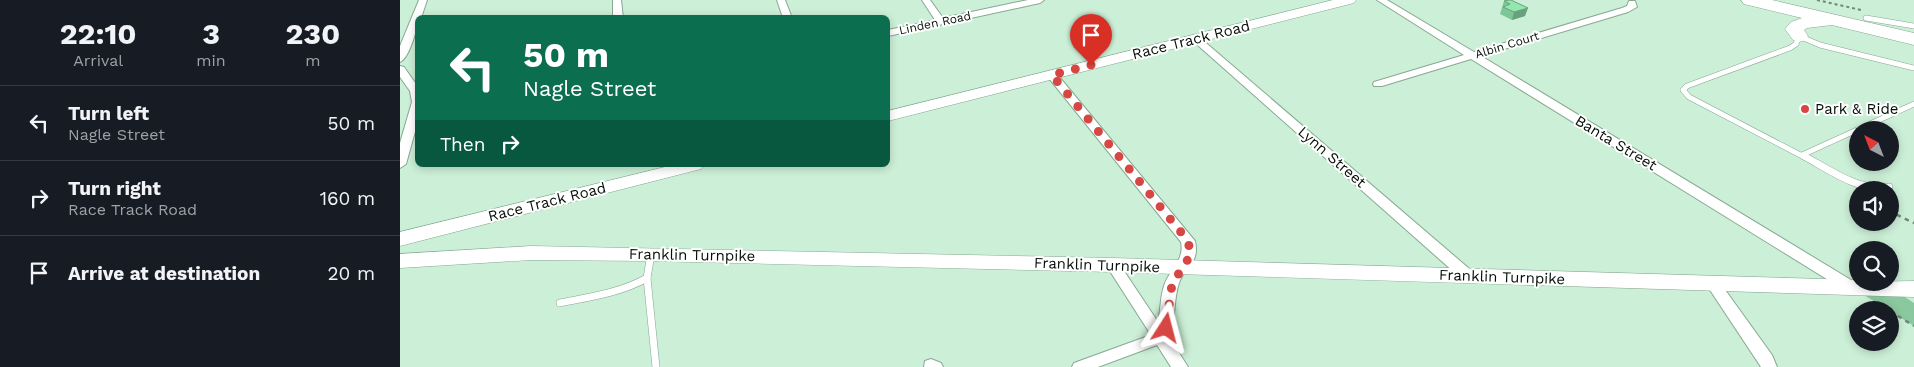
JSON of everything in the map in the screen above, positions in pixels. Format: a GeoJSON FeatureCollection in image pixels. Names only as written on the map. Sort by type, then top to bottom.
{"type":"FeatureCollection","features":[{"type":"Feature","properties":{"kind":"highway"},"geometry":{"type":"LineString","coordinates":[[1736,0],[1793,3],[1842,21],[1914,38]]}},
{"type":"Feature","properties":{"kind":"highway"},"geometry":{"type":"LineString","coordinates":[[1750,0],[1793,3],[1914,28]]}},
{"type":"Feature","properties":{"kind":"highway"},"geometry":{"type":"LineString","coordinates":[[1799,36],[1794,29],[1801,23],[1842,21]]}},
{"type":"Feature","properties":{"kind":"street"},"geometry":{"type":"LineString","coordinates":[[417,15],[423,0]]}},
{"type":"Feature","properties":{"kind":"street"},"geometry":{"type":"LineString","coordinates":[[617,0],[618,15]]}},
{"type":"Feature","properties":{"kind":"street"},"geometry":{"type":"LineString","coordinates":[[781,0],[787,15]]}},
{"type":"Feature","properties":{"kind":"street"},"geometry":{"type":"LineString","coordinates":[[926,0],[941,22]]}},
{"type":"Feature","properties":{"kind":"street","name":"Linden Road"},"geometry":{"type":"LineString","coordinates":[[890,33],[1040,0]]}},
{"type":"Feature","properties":{"kind":"street","name":"Race Track Road"},"geometry":{"type":"LineString","coordinates":[[890,116],[1349,0]]}},
{"type":"Feature","properties":{"kind":"street","name":"Banta Street"},"geometry":{"type":"LineString","coordinates":[[1381,0],[1849,286]]}},
{"type":"Feature","properties":{"kind":"street","name":"Albin Court"},"geometry":{"type":"LineString","coordinates":[[1378,84],[1625,10],[1632,7],[1632,3]]}},
{"type":"Feature","properties":{"kind":"street"},"geometry":{"type":"LineString","coordinates":[[401,53],[415,19]]}},
{"type":"Feature","properties":{"kind":"street","name":"Lynn Street"},"geometry":{"type":"LineString","coordinates":[[1196,39],[1468,276]]}},
{"type":"Feature","properties":{"kind":"street"},"geometry":{"type":"LineString","coordinates":[[400,68],[415,91]]}},
{"type":"Feature","properties":{"kind":"street"},"geometry":{"type":"LineString","coordinates":[[1052,75],[1185,237],[1191,250],[1190,256],[1172,284],[1167,321],[1161,337],[1080,367]]}},
{"type":"Feature","properties":{"kind":"street"},"geometry":{"type":"LineString","coordinates":[[400,164],[415,121]]}},
{"type":"Feature","properties":{"kind":"street","name":"Race Track Road"},"geometry":{"type":"LineString","coordinates":[[400,239],[687,167]]}},
{"type":"Feature","properties":{"kind":"street","name":"Franklin Turnpike"},"geometry":{"type":"LineString","coordinates":[[400,261],[531,253],[651,254],[1113,265],[1849,287]]}},
{"type":"Feature","properties":{"kind":"street"},"geometry":{"type":"LineString","coordinates":[[1113,265],[1180,367]]}},
{"type":"Feature","properties":{"kind":"street"},"geometry":{"type":"LineString","coordinates":[[1713,284],[1769,367]]}},
{"type":"Feature","properties":{"kind":"street","name":"Franklin Turnpike"},"geometry":{"type":"LineString","coordinates":[[1899,289],[1914,289]]}},
{"type":"Feature","properties":{"kind":"lane"},"geometry":{"type":"LineString","coordinates":[[1853,181],[1689,97],[1683,92],[1687,86],[1793,46],[1799,36],[1820,45],[1914,68]]}},
{"type":"Feature","properties":{"kind":"lane"},"geometry":{"type":"LineString","coordinates":[[1802,155],[1914,104]]}},
{"type":"Feature","properties":{"kind":"lane"},"geometry":{"type":"LineString","coordinates":[[651,254],[647,278],[656,367]]}},
{"type":"Feature","properties":{"kind":"lane"},"geometry":{"type":"LineString","coordinates":[[560,303],[628,288],[647,278]]}},
{"type":"Feature","properties":{"kind":"path"},"geometry":{"type":"LineString","coordinates":[[1899,216],[1914,223]]}},
{"type":"Feature","properties":{"kind":"path"},"geometry":{"type":"LineString","coordinates":[[1899,317],[1914,326]]}},
{"type":"Feature","properties":{"kind":"green space"},"geometry":{"type":"Polygon","coordinates":[[[1857,291],[1899,293],[1914,303],[1914,326],[1899,317],[1899,301],[1874,301],[1857,291]]]}},
{"type":"Feature","properties":{"kind":"building"},"geometry":{"type":"Polygon","coordinates":[[[1511,0],[1528,8],[1514,12],[1503,7],[1510,4],[1504,1],[1511,0]]]}},
{"type":"Feature","properties":{"kind":"place","name":"Park & Ride"},"geometry":{"type":"Point","coordinates":[1805,109]}},
{"type":"Feature","properties":{"kind":"route"},"geometry":{"type":"LineString","coordinates":[[1091,65],[1052,75],[1185,237],[1191,250],[1190,256],[1177,273],[1172,284],[1166,328]]}}]}
